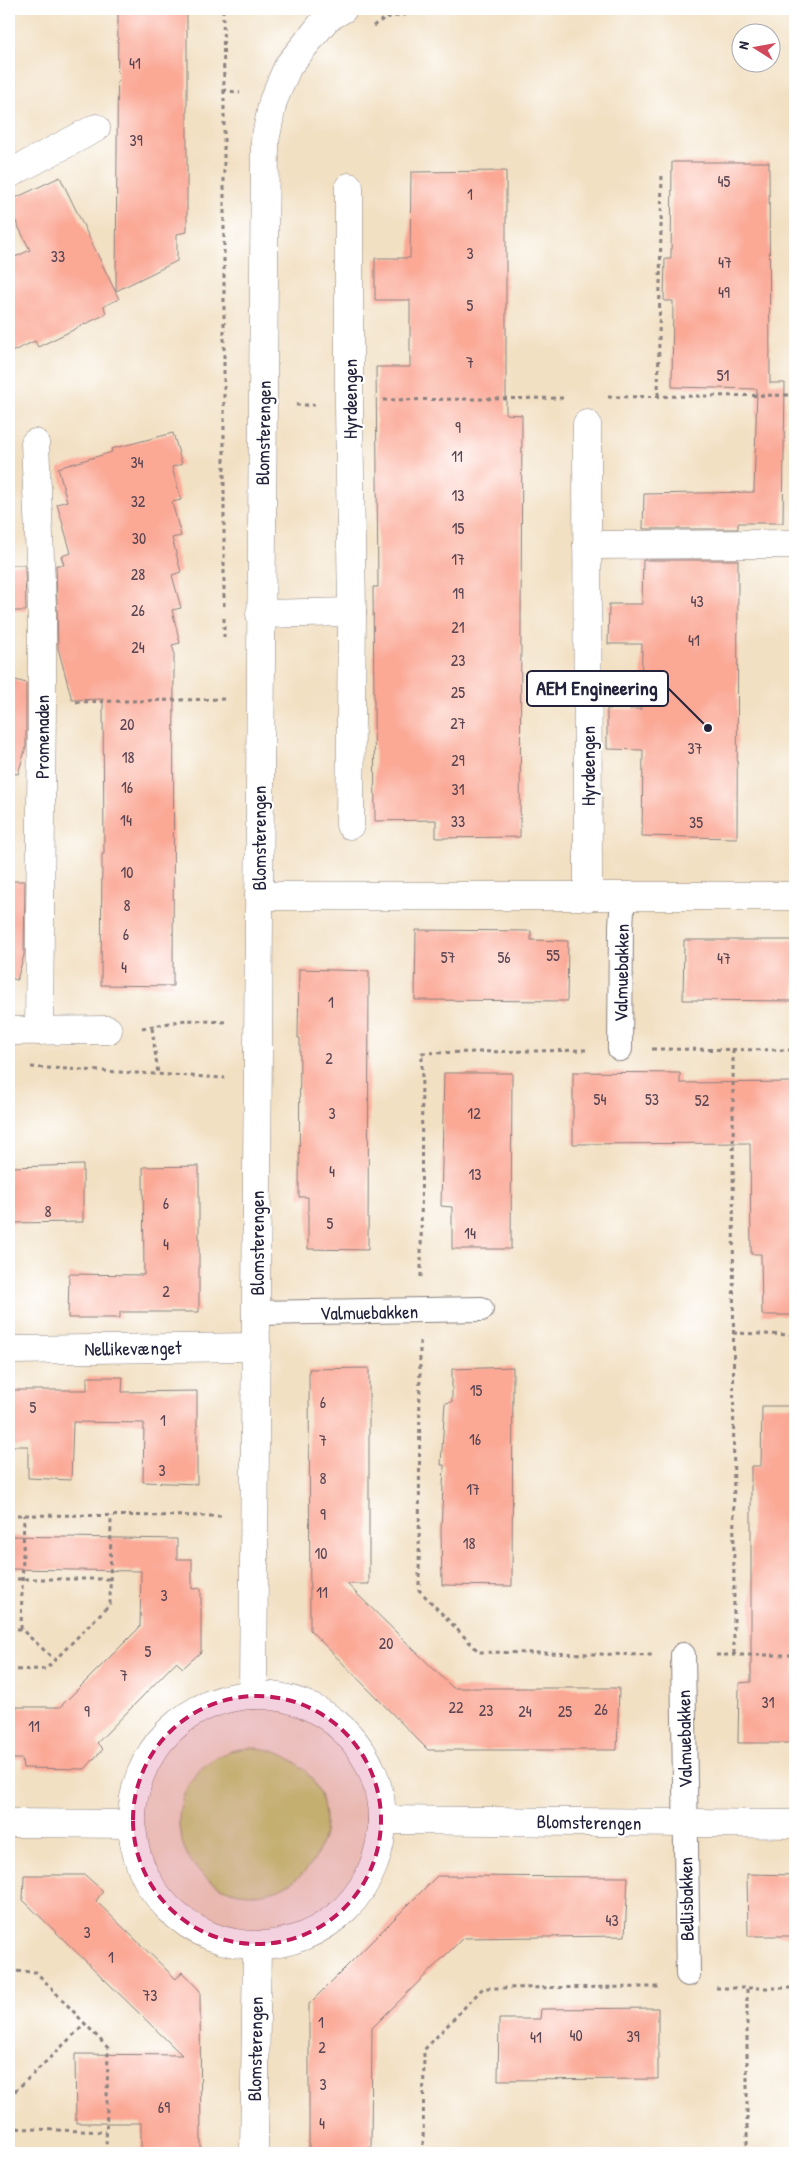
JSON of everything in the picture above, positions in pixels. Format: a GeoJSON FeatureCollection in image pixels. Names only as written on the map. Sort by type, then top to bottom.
{"type":"FeatureCollection","features":[{"type":"Feature","properties":{"kind":"street","name":"Blomsterengen"},"geometry":{"type":"LineString","coordinates":[[253,1695],[265,141],[273,101],[288,66],[327,18],[343,9]]}},
{"type":"Feature","properties":{"kind":"street"},"geometry":{"type":"LineString","coordinates":[[9,174],[96,128]]}},
{"type":"Feature","properties":{"kind":"street","name":"Hyrdeengen"},"geometry":{"type":"LineString","coordinates":[[350,186],[352,612],[350,825]]}},
{"type":"Feature","properties":{"kind":"street","name":"Hyrdeengen"},"geometry":{"type":"LineString","coordinates":[[587,424],[588,897]]}},
{"type":"Feature","properties":{"kind":"street","name":"Promenaden"},"geometry":{"type":"LineString","coordinates":[[35,443],[42,605],[39,1031]]}},
{"type":"Feature","properties":{"kind":"street"},"geometry":{"type":"LineString","coordinates":[[588,545],[795,544]]}},
{"type":"Feature","properties":{"kind":"street"},"geometry":{"type":"LineString","coordinates":[[260,614],[352,612]]}},
{"type":"Feature","properties":{"kind":"street"},"geometry":{"type":"LineString","coordinates":[[259,896],[795,896]]}},
{"type":"Feature","properties":{"kind":"street"},"geometry":{"type":"LineString","coordinates":[[9,1031],[108,1030]]}},
{"type":"Feature","properties":{"kind":"street","name":"Nellikevænget"},"geometry":{"type":"LineString","coordinates":[[9,1350],[257,1346]]}},
{"type":"Feature","properties":{"kind":"street"},"geometry":{"type":"LineString","coordinates":[[253,1695],[284,1697],[306,1705],[326,1716],[350,1736],[360,1748],[374,1776],[379,1790],[382,1820],[379,1848],[375,1861],[363,1887],[346,1909],[311,1933],[284,1942],[257,1946],[231,1943],[206,1935],[184,1922],[169,1909],[156,1894],[142,1872],[134,1847],[131,1824],[132,1806],[139,1777],[145,1763],[162,1738],[196,1710],[224,1699],[253,1695]]}},
{"type":"Feature","properties":{"kind":"street","name":"Blomsterengen"},"geometry":{"type":"LineString","coordinates":[[382,1820],[795,1824]]}},
{"type":"Feature","properties":{"kind":"street"},"geometry":{"type":"LineString","coordinates":[[9,1823],[131,1824]]}},
{"type":"Feature","properties":{"kind":"street","name":"Blomsterengen"},"geometry":{"type":"LineString","coordinates":[[254,2153],[257,1946]]}},
{"type":"Feature","properties":{"kind":"lane","name":"Valmuebakken"},"geometry":{"type":"LineString","coordinates":[[620,1049],[623,897]]}},
{"type":"Feature","properties":{"kind":"lane","name":"Valmuebakken"},"geometry":{"type":"LineString","coordinates":[[256,1313],[481,1310]]}},
{"type":"Feature","properties":{"kind":"lane","name":"Valmuebakken"},"geometry":{"type":"LineString","coordinates":[[683,1655],[684,1824]]}},
{"type":"Feature","properties":{"kind":"lane","name":"Bellisbakken"},"geometry":{"type":"LineString","coordinates":[[684,1824],[688,1974]]}},
{"type":"Feature","properties":{"kind":"path"},"geometry":{"type":"LineString","coordinates":[[223,9],[224,639]]}},
{"type":"Feature","properties":{"kind":"path"},"geometry":{"type":"LineString","coordinates":[[224,90],[273,101]]}},
{"type":"Feature","properties":{"kind":"path"},"geometry":{"type":"LineString","coordinates":[[658,396],[662,172]]}},
{"type":"Feature","properties":{"kind":"path"},"geometry":{"type":"LineString","coordinates":[[604,397],[795,395]]}},
{"type":"Feature","properties":{"kind":"path"},"geometry":{"type":"LineString","coordinates":[[263,404],[350,406],[375,400],[566,398]]}},
{"type":"Feature","properties":{"kind":"path"},"geometry":{"type":"LineString","coordinates":[[224,689],[224,709]]}},
{"type":"Feature","properties":{"kind":"path"},"geometry":{"type":"LineString","coordinates":[[42,702],[260,700]]}},
{"type":"Feature","properties":{"kind":"path"},"geometry":{"type":"LineString","coordinates":[[222,1012],[222,1022]]}},
{"type":"Feature","properties":{"kind":"path"},"geometry":{"type":"LineString","coordinates":[[108,1030],[152,1028],[186,1020],[258,1024]]}},
{"type":"Feature","properties":{"kind":"path"},"geometry":{"type":"LineString","coordinates":[[152,1028],[158,1074]]}},
{"type":"Feature","properties":{"kind":"path"},"geometry":{"type":"LineString","coordinates":[[795,1050],[620,1049],[422,1052],[419,1590],[479,1652],[795,1655]]}},
{"type":"Feature","properties":{"kind":"path"},"geometry":{"type":"LineString","coordinates":[[733,1050],[734,1655]]}},
{"type":"Feature","properties":{"kind":"path"},"geometry":{"type":"LineString","coordinates":[[29,1067],[258,1080]]}},
{"type":"Feature","properties":{"kind":"path"},"geometry":{"type":"LineString","coordinates":[[734,1333],[795,1335]]}},
{"type":"Feature","properties":{"kind":"path"},"geometry":{"type":"LineString","coordinates":[[9,1515],[255,1516]]}},
{"type":"Feature","properties":{"kind":"path"},"geometry":{"type":"LineString","coordinates":[[24,1515],[21,1628],[55,1660]]}},
{"type":"Feature","properties":{"kind":"path"},"geometry":{"type":"LineString","coordinates":[[9,1670],[46,1669],[110,1604],[111,1516]]}},
{"type":"Feature","properties":{"kind":"path"},"geometry":{"type":"LineString","coordinates":[[9,1579],[110,1579]]}},
{"type":"Feature","properties":{"kind":"path"},"geometry":{"type":"LineString","coordinates":[[9,1629],[21,1628]]}},
{"type":"Feature","properties":{"kind":"path"},"geometry":{"type":"LineString","coordinates":[[9,1971],[36,1972],[108,2048],[106,2153]]}},
{"type":"Feature","properties":{"kind":"path"},"geometry":{"type":"LineString","coordinates":[[423,2153],[424,2050],[483,1988],[669,1987]]}},
{"type":"Feature","properties":{"kind":"path"},"geometry":{"type":"LineString","coordinates":[[708,1987],[795,1988]]}},
{"type":"Feature","properties":{"kind":"path"},"geometry":{"type":"LineString","coordinates":[[746,2153],[747,1988]]}},
{"type":"Feature","properties":{"kind":"path"},"geometry":{"type":"LineString","coordinates":[[9,2097],[85,2024]]}},
{"type":"Feature","properties":{"kind":"path"},"geometry":{"type":"LineString","coordinates":[[9,2128],[106,2132]]}},
{"type":"Feature","properties":{"kind":"highlighted area"},"geometry":{"type":"Polygon","coordinates":[[[238,1696],[284,1697],[327,1716],[359,1748],[379,1790],[379,1848],[363,1887],[346,1909],[324,1926],[271,1945],[218,1940],[184,1922],[156,1894],[134,1847],[132,1806],[139,1777],[153,1750],[172,1728],[196,1710],[238,1696]]]}},
{"type":"Feature","properties":{"kind":"green space"},"geometry":{"type":"Polygon","coordinates":[[[252,1748],[280,1753],[304,1769],[320,1793],[325,1821],[320,1849],[304,1873],[280,1889],[252,1894],[224,1889],[200,1873],[184,1849],[179,1821],[184,1793],[200,1769],[224,1753],[252,1748]]]}},
{"type":"Feature","properties":{"kind":"building"},"geometry":{"type":"Polygon","coordinates":[[[118,9],[187,9],[187,232],[177,234],[177,261],[116,291],[118,9]]]}},
{"type":"Feature","properties":{"kind":"building"},"geometry":{"type":"Polygon","coordinates":[[[672,162],[769,162],[770,383],[785,383],[783,523],[738,523],[738,529],[643,529],[644,494],[754,492],[757,389],[672,387],[673,301],[664,301],[665,259],[671,259],[672,162]]]}},
{"type":"Feature","properties":{"kind":"building"},"geometry":{"type":"Polygon","coordinates":[[[506,171],[506,414],[522,415],[520,837],[436,838],[436,820],[375,821],[373,587],[378,587],[376,367],[410,367],[410,300],[375,300],[375,258],[410,258],[411,172],[506,171]]]}},
{"type":"Feature","properties":{"kind":"building"},"geometry":{"type":"Polygon","coordinates":[[[60,177],[119,299],[104,306],[106,314],[38,347],[35,341],[9,353],[9,260],[30,250],[9,208],[9,201],[60,177]]]}},
{"type":"Feature","properties":{"kind":"building"},"geometry":{"type":"Polygon","coordinates":[[[173,433],[182,464],[172,467],[181,500],[172,502],[181,536],[172,538],[181,572],[172,575],[181,608],[172,610],[180,643],[172,645],[174,651],[173,986],[101,985],[102,854],[104,854],[103,699],[72,700],[58,648],[56,565],[64,565],[61,556],[71,553],[57,504],[67,501],[58,468],[112,452],[111,449],[173,433]]]}},
{"type":"Feature","properties":{"kind":"building"},"geometry":{"type":"Polygon","coordinates":[[[643,560],[738,560],[737,838],[642,836],[643,750],[607,749],[607,709],[641,709],[642,644],[608,644],[609,604],[642,604],[643,560]]]}},
{"type":"Feature","properties":{"kind":"building"},"geometry":{"type":"Polygon","coordinates":[[[9,565],[25,565],[26,611],[9,611],[9,565]]]}},
{"type":"Feature","properties":{"kind":"building"},"geometry":{"type":"Polygon","coordinates":[[[9,678],[26,683],[26,747],[18,774],[9,773],[9,678]]]}},
{"type":"Feature","properties":{"kind":"building"},"geometry":{"type":"Polygon","coordinates":[[[9,881],[25,881],[24,955],[17,980],[9,978],[9,881]]]}},
{"type":"Feature","properties":{"kind":"building"},"geometry":{"type":"Polygon","coordinates":[[[416,930],[531,931],[531,940],[568,941],[567,1001],[415,1000],[416,930]]]}},
{"type":"Feature","properties":{"kind":"building"},"geometry":{"type":"Polygon","coordinates":[[[684,940],[795,940],[795,1001],[683,1000],[684,940]]]}},
{"type":"Feature","properties":{"kind":"building"},"geometry":{"type":"Polygon","coordinates":[[[299,969],[369,971],[368,1250],[308,1249],[308,1197],[299,1197],[299,969]]]}},
{"type":"Feature","properties":{"kind":"building"},"geometry":{"type":"Polygon","coordinates":[[[573,1072],[680,1073],[680,1083],[795,1082],[795,1315],[762,1315],[761,1254],[751,1254],[750,1143],[573,1144],[573,1072]]]}},
{"type":"Feature","properties":{"kind":"building"},"geometry":{"type":"Polygon","coordinates":[[[444,1073],[512,1073],[511,1249],[452,1249],[452,1207],[441,1206],[444,1073]]]}},
{"type":"Feature","properties":{"kind":"building"},"geometry":{"type":"Polygon","coordinates":[[[83,1165],[83,1222],[9,1223],[9,1167],[83,1165]]]}},
{"type":"Feature","properties":{"kind":"building"},"geometry":{"type":"Polygon","coordinates":[[[199,1166],[199,1312],[120,1312],[120,1318],[68,1318],[69,1274],[144,1275],[143,1167],[199,1166]]]}},
{"type":"Feature","properties":{"kind":"building"},"geometry":{"type":"Polygon","coordinates":[[[513,1367],[512,1586],[442,1585],[441,1530],[444,1465],[441,1465],[445,1403],[452,1402],[452,1369],[513,1367]]]}},
{"type":"Feature","properties":{"kind":"building"},"geometry":{"type":"Polygon","coordinates":[[[369,1368],[369,1584],[347,1584],[453,1688],[619,1688],[617,1750],[428,1750],[310,1630],[309,1369],[369,1368]]]}},
{"type":"Feature","properties":{"kind":"building"},"geometry":{"type":"Polygon","coordinates":[[[87,1377],[123,1377],[122,1392],[197,1391],[197,1484],[143,1482],[144,1423],[73,1422],[71,1480],[28,1478],[28,1446],[9,1446],[9,1390],[87,1390],[87,1377]]]}},
{"type":"Feature","properties":{"kind":"building"},"geometry":{"type":"Polygon","coordinates":[[[762,1406],[795,1406],[795,1743],[738,1743],[739,1683],[751,1682],[751,1466],[761,1466],[762,1406]]]}},
{"type":"Feature","properties":{"kind":"building"},"geometry":{"type":"Polygon","coordinates":[[[9,1536],[177,1539],[177,1559],[192,1559],[192,1589],[201,1588],[201,1652],[183,1668],[176,1662],[97,1743],[103,1749],[85,1769],[23,1768],[22,1759],[9,1759],[9,1707],[60,1707],[140,1627],[141,1571],[9,1569],[9,1536]]]}},
{"type":"Feature","properties":{"kind":"building"},"geometry":{"type":"Polygon","coordinates":[[[747,1874],[795,1875],[795,1936],[748,1936],[747,1874]]]}},
{"type":"Feature","properties":{"kind":"building"},"geometry":{"type":"Polygon","coordinates":[[[24,1875],[85,1875],[103,1891],[96,1901],[176,1979],[182,1972],[200,1991],[201,2153],[141,2153],[141,2123],[76,2123],[75,2054],[182,2055],[23,1900],[24,1875]]]}},
{"type":"Feature","properties":{"kind":"building"},"geometry":{"type":"Polygon","coordinates":[[[437,1876],[628,1877],[625,1936],[463,1938],[372,2028],[371,2153],[309,2153],[309,2004],[437,1876]]]}},
{"type":"Feature","properties":{"kind":"building"},"geometry":{"type":"Polygon","coordinates":[[[658,2008],[658,2079],[498,2080],[499,2019],[540,2019],[541,2009],[658,2008]]]}},
{"type":"Feature","properties":{"kind":"place","name":"AEM Engineering"},"geometry":{"type":"Point","coordinates":[708,728]}}]}
